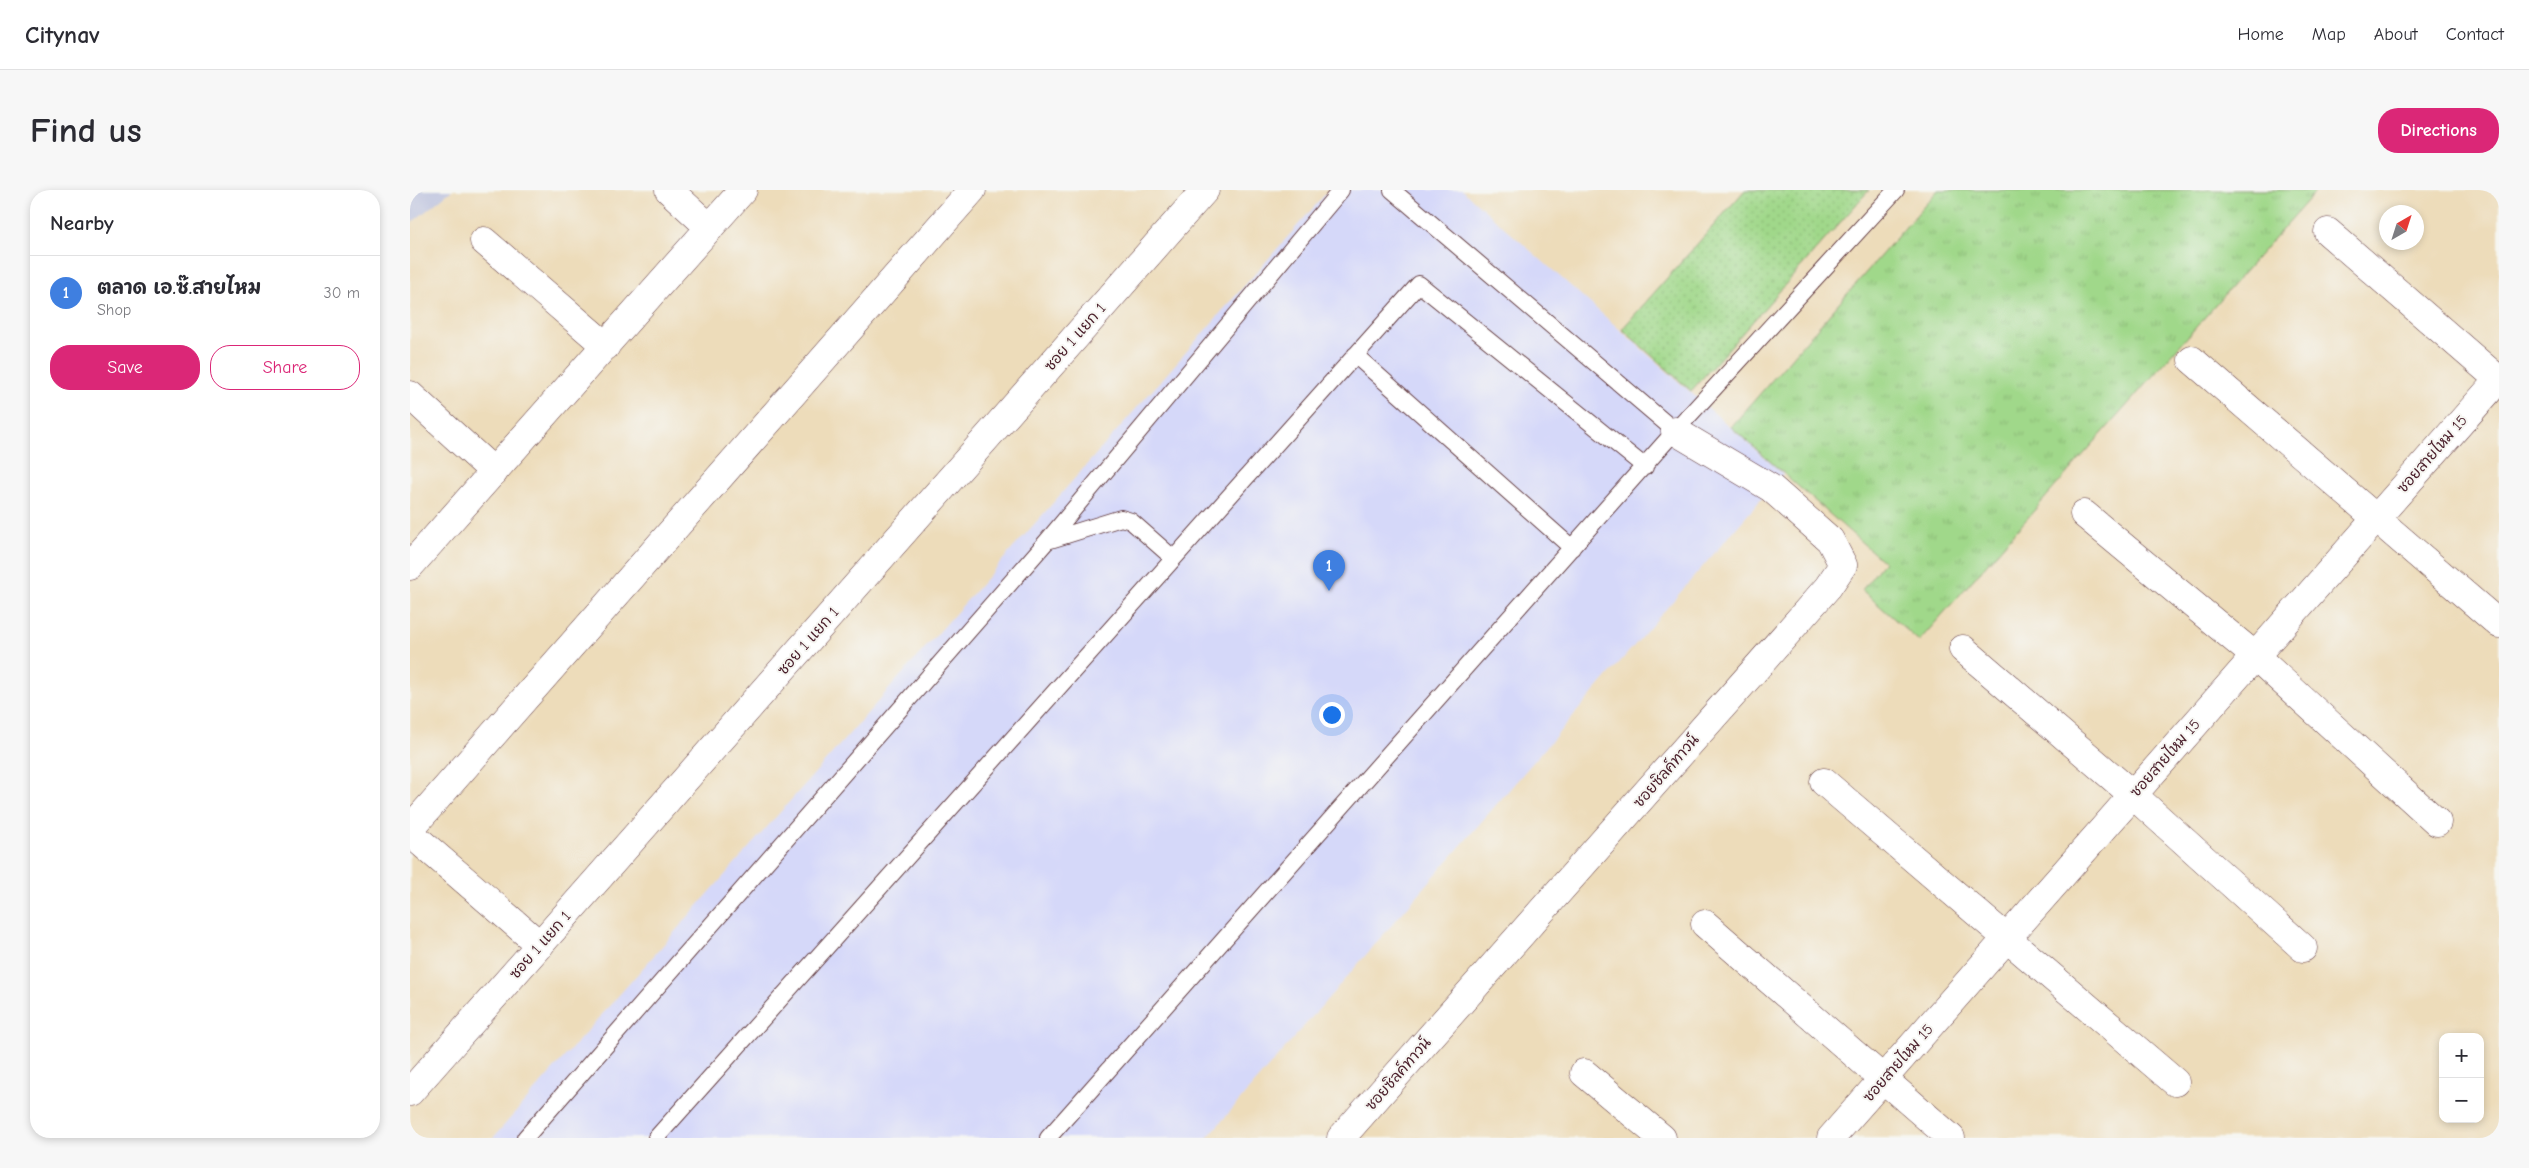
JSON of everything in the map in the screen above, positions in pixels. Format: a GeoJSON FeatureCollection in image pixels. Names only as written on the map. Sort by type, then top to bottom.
{"type":"FeatureCollection","features":[{"type":"Feature","properties":{"kind":"street"},"geometry":{"type":"LineString","coordinates":[[669,190],[710,228]]}},
{"type":"Feature","properties":{"kind":"street"},"geometry":{"type":"LineString","coordinates":[[410,566],[743,190]]}},
{"type":"Feature","properties":{"kind":"street"},"geometry":{"type":"LineString","coordinates":[[410,829],[972,190]]}},
{"type":"Feature","properties":{"kind":"street","name":"ซอย 1 แยก 1"},"geometry":{"type":"LineString","coordinates":[[410,1092],[1205,190]]}},
{"type":"Feature","properties":{"kind":"street"},"geometry":{"type":"LineString","coordinates":[[2328,232],[2499,380]]}},
{"type":"Feature","properties":{"kind":"street"},"geometry":{"type":"LineString","coordinates":[[484,241],[606,346]]}},
{"type":"Feature","properties":{"kind":"street"},"geometry":{"type":"LineString","coordinates":[[2192,360],[2377,517],[2499,624]]}},
{"type":"Feature","properties":{"kind":"street","name":"ซอยสายไหม 15"},"geometry":{"type":"LineString","coordinates":[[1831,1138],[2499,380]]}},
{"type":"Feature","properties":{"kind":"street"},"geometry":{"type":"LineString","coordinates":[[410,395],[494,472]]}},
{"type":"Feature","properties":{"kind":"street","name":"ซอยซิลค์ทาวน์"},"geometry":{"type":"LineString","coordinates":[[1341,1138],[1815,602],[1843,565],[1830,540],[1771,488],[1676,431]]}},
{"type":"Feature","properties":{"kind":"street"},"geometry":{"type":"LineString","coordinates":[[2084,514],[2255,656],[2437,822]]}},
{"type":"Feature","properties":{"kind":"street"},"geometry":{"type":"LineString","coordinates":[[1963,649],[2132,795],[2304,948]]}},
{"type":"Feature","properties":{"kind":"street"},"geometry":{"type":"LineString","coordinates":[[1824,782],[2008,937],[2175,1082]]}},
{"type":"Feature","properties":{"kind":"street"},"geometry":{"type":"LineString","coordinates":[[410,833],[540,945]]}},
{"type":"Feature","properties":{"kind":"street"},"geometry":{"type":"LineString","coordinates":[[1705,924],[1951,1138]]}},
{"type":"Feature","properties":{"kind":"street"},"geometry":{"type":"LineString","coordinates":[[1584,1072],[1662,1138]]}},
{"type":"Feature","properties":{"kind":"lane"},"geometry":{"type":"LineString","coordinates":[[525,1138],[1047,541],[1341,190]]}},
{"type":"Feature","properties":{"kind":"lane"},"geometry":{"type":"LineString","coordinates":[[1392,190],[1676,431]]}},
{"type":"Feature","properties":{"kind":"lane"},"geometry":{"type":"LineString","coordinates":[[1048,1138],[1676,431],[1896,190]]}},
{"type":"Feature","properties":{"kind":"lane"},"geometry":{"type":"LineString","coordinates":[[656,1138],[1418,284],[1645,467]]}},
{"type":"Feature","properties":{"kind":"lane"},"geometry":{"type":"LineString","coordinates":[[1355,355],[1572,548]]}},
{"type":"Feature","properties":{"kind":"lane"},"geometry":{"type":"LineString","coordinates":[[1047,541],[1121,518],[1131,521],[1173,558]]}},
{"type":"Feature","properties":{"kind":"shaded area"},"geometry":{"type":"Polygon","coordinates":[[[410,190],[452,190],[410,224],[410,190]]]}},
{"type":"Feature","properties":{"kind":"shaded area"},"geometry":{"type":"Polygon","coordinates":[[[1329,190],[1462,190],[1783,474],[1207,1138],[493,1138],[1329,190]]]}},
{"type":"Feature","properties":{"kind":"green space"},"geometry":{"type":"Polygon","coordinates":[[[1745,190],[1869,190],[1691,391],[1622,329],[1745,190]]]}},
{"type":"Feature","properties":{"kind":"green space"},"geometry":{"type":"Polygon","coordinates":[[[1938,190],[2317,190],[1919,641],[1862,590],[1884,562],[1731,427],[1938,190]]]}},
{"type":"Feature","properties":{"kind":"place","name":"ตลาด เอ.ซ๊.สายไหม"},"geometry":{"type":"Point","coordinates":[1329,591]}}]}
